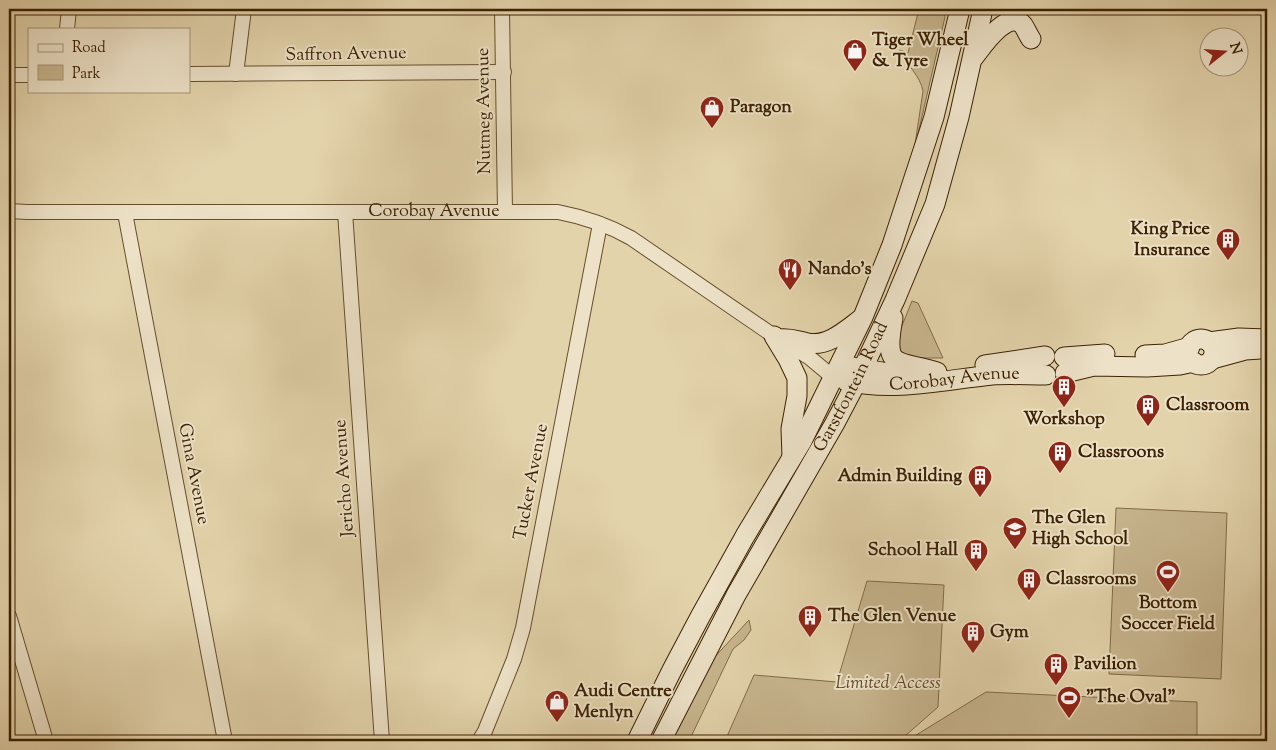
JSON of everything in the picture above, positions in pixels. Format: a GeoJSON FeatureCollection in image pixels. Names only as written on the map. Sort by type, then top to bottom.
{"type":"FeatureCollection","features":[{"type":"Feature","properties":{"kind":"main road","name":"Garstfontein Road"},"geometry":{"type":"LineString","coordinates":[[637,741],[705,609],[792,458],[863,317],[881,276],[902,217],[934,117],[960,9]]}},
{"type":"Feature","properties":{"kind":"main road","name":"Garstfontein Road"},"geometry":{"type":"LineString","coordinates":[[661,741],[736,595],[827,438],[895,300],[935,204],[959,117],[983,9]]}},
{"type":"Feature","properties":{"kind":"main road"},"geometry":{"type":"LineString","coordinates":[[972,60],[996,29],[1010,22],[1018,22],[1022,25],[1031,39]]}},
{"type":"Feature","properties":{"kind":"main road"},"geometry":{"type":"LineString","coordinates":[[895,300],[889,344],[892,356],[904,365],[937,372]]}},
{"type":"Feature","properties":{"kind":"main road"},"geometry":{"type":"LineString","coordinates":[[777,337],[792,338],[812,344],[824,342],[839,336],[863,317]]}},
{"type":"Feature","properties":{"kind":"main road"},"geometry":{"type":"LineString","coordinates":[[777,337],[797,378],[797,396],[790,428],[792,458]]}},
{"type":"Feature","properties":{"kind":"main road","name":"Corobay Avenue"},"geometry":{"type":"LineString","coordinates":[[1201,352],[1239,338],[1267,339]]}},
{"type":"Feature","properties":{"kind":"main road","name":"Corobay Avenue"},"geometry":{"type":"LineString","coordinates":[[1046,365],[1050,377],[1058,378],[1064,365],[1116,354],[1157,355],[1267,349]]}},
{"type":"Feature","properties":{"kind":"main road","name":"Corobay Avenue"},"geometry":{"type":"LineString","coordinates":[[859,376],[1046,365]]}},
{"type":"Feature","properties":{"kind":"main road","name":"Corobay Avenue"},"geometry":{"type":"LineString","coordinates":[[837,371],[904,385],[994,375],[1046,365]]}},
{"type":"Feature","properties":{"kind":"street"},"geometry":{"type":"LineString","coordinates":[[67,28],[69,9]]}},
{"type":"Feature","properties":{"kind":"street"},"geometry":{"type":"LineString","coordinates":[[236,74],[244,9]]}},
{"type":"Feature","properties":{"kind":"street","name":"Nutmeg Avenue"},"geometry":{"type":"LineString","coordinates":[[502,9],[505,212]]}},
{"type":"Feature","properties":{"kind":"street","name":"Saffron Avenue"},"geometry":{"type":"LineString","coordinates":[[190,74],[504,72]]}},
{"type":"Feature","properties":{"kind":"street"},"geometry":{"type":"LineString","coordinates":[[9,75],[28,75]]}},
{"type":"Feature","properties":{"kind":"street","name":"Corobay Avenue"},"geometry":{"type":"LineString","coordinates":[[11,212],[558,212],[600,224],[631,238],[777,337],[810,358],[837,371]]}},
{"type":"Feature","properties":{"kind":"street","name":"Jericho Avenue"},"geometry":{"type":"LineString","coordinates":[[345,212],[382,741]]}},
{"type":"Feature","properties":{"kind":"street","name":"Gina Avenue"},"geometry":{"type":"LineString","coordinates":[[125,213],[225,741]]}},
{"type":"Feature","properties":{"kind":"street","name":"Tucker Avenue"},"geometry":{"type":"LineString","coordinates":[[479,741],[485,731],[511,667],[523,628],[600,224]]}},
{"type":"Feature","properties":{"kind":"street"},"geometry":{"type":"LineString","coordinates":[[9,616],[46,741]]}},
{"type":"Feature","properties":{"kind":"green space"},"geometry":{"type":"Polygon","coordinates":[[[919,9],[943,9],[945,17],[914,151],[923,91],[916,76],[899,53],[900,50],[908,53],[919,9]]]}},
{"type":"Feature","properties":{"kind":"green space"},"geometry":{"type":"Polygon","coordinates":[[[912,301],[918,303],[943,358],[911,358],[900,351],[897,338],[912,301]]]}},
{"type":"Feature","properties":{"kind":"green space","name":"Bottom Soccer Field"},"geometry":{"type":"Polygon","coordinates":[[[1116,508],[1227,513],[1221,679],[1109,674],[1116,508]]]}},
{"type":"Feature","properties":{"kind":"green space","name":"Limited Access"},"geometry":{"type":"Polygon","coordinates":[[[867,581],[944,585],[938,707],[905,736],[905,741],[725,741],[754,675],[837,682],[867,581]]]}},
{"type":"Feature","properties":{"kind":"green space"},"geometry":{"type":"Polygon","coordinates":[[[749,620],[751,630],[744,640],[733,649],[689,741],[670,741],[710,662],[749,620]]]}},
{"type":"Feature","properties":{"kind":"green space","name":"\"The Oval\""},"geometry":{"type":"Polygon","coordinates":[[[986,692],[1197,702],[1197,741],[913,741],[913,737],[986,692]]]}},
{"type":"Feature","properties":{"kind":"place","name":"Tiger Wheel & Tyre"},"geometry":{"type":"Point","coordinates":[855,72]}},
{"type":"Feature","properties":{"kind":"place","name":"Paragon"},"geometry":{"type":"Point","coordinates":[712,129]}},
{"type":"Feature","properties":{"kind":"place","name":"King Price Insurance"},"geometry":{"type":"Point","coordinates":[1228,261]}},
{"type":"Feature","properties":{"kind":"place","name":"Nando's"},"geometry":{"type":"Point","coordinates":[790,291]}},
{"type":"Feature","properties":{"kind":"place","name":"Workshop"},"geometry":{"type":"Point","coordinates":[1064,408]}},
{"type":"Feature","properties":{"kind":"place","name":"Classroom"},"geometry":{"type":"Point","coordinates":[1148,427]}},
{"type":"Feature","properties":{"kind":"place","name":"Classroons"},"geometry":{"type":"Point","coordinates":[1060,474]}},
{"type":"Feature","properties":{"kind":"place","name":"Admin Building"},"geometry":{"type":"Point","coordinates":[980,498]}},
{"type":"Feature","properties":{"kind":"place","name":"The Glen High School"},"geometry":{"type":"Point","coordinates":[1015,550]}},
{"type":"Feature","properties":{"kind":"place","name":"School Hall"},"geometry":{"type":"Point","coordinates":[976,572]}},
{"type":"Feature","properties":{"kind":"place","name":"Bottom Soccer Field"},"geometry":{"type":"Point","coordinates":[1168,593]}},
{"type":"Feature","properties":{"kind":"place","name":"Classrooms"},"geometry":{"type":"Point","coordinates":[1029,601]}},
{"type":"Feature","properties":{"kind":"place","name":"The Glen Venue"},"geometry":{"type":"Point","coordinates":[810,638]}},
{"type":"Feature","properties":{"kind":"place","name":"Gym"},"geometry":{"type":"Point","coordinates":[973,654]}},
{"type":"Feature","properties":{"kind":"place","name":"Pavilion"},"geometry":{"type":"Point","coordinates":[1056,686]}},
{"type":"Feature","properties":{"kind":"place","name":"\"The Oval\""},"geometry":{"type":"Point","coordinates":[1069,719]}},
{"type":"Feature","properties":{"kind":"place","name":"Audi Centre Menlyn"},"geometry":{"type":"Point","coordinates":[557,723]}}]}
